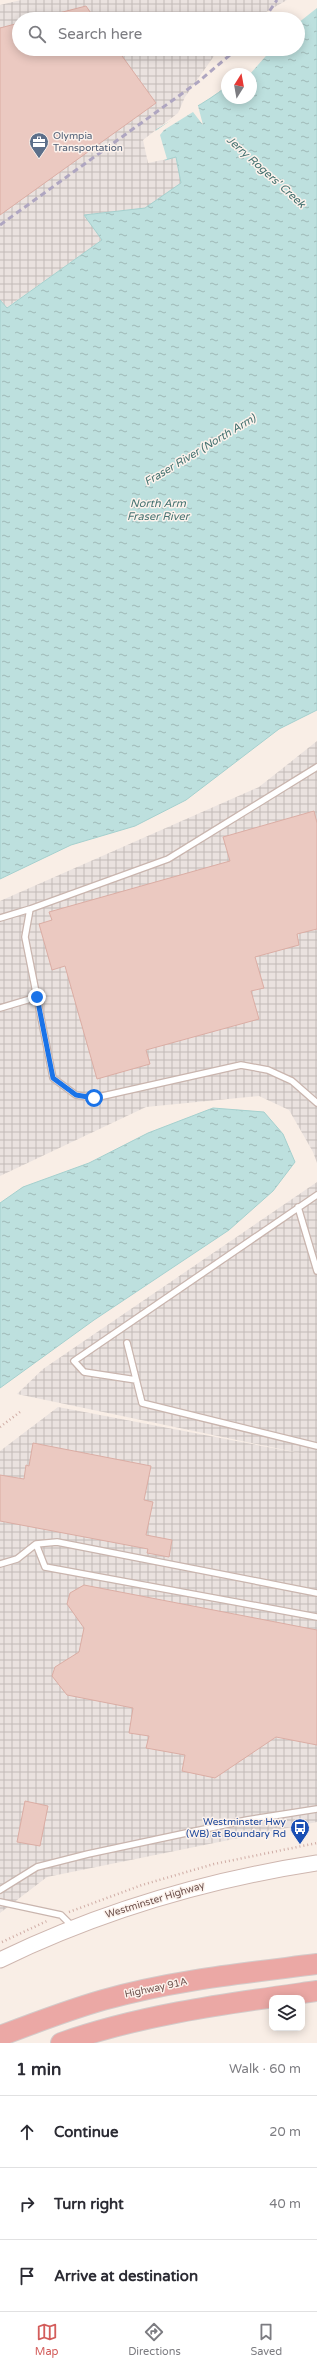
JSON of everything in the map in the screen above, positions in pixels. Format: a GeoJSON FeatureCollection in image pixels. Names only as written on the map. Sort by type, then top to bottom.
{"type":"FeatureCollection","features":[{"type":"Feature","properties":{"kind":"highway","name":"Highway 91A"},"geometry":{"type":"LineString","coordinates":[[0,2036],[46,2018],[104,2000],[159,1987],[221,1976],[317,1964]]}},
{"type":"Feature","properties":{"kind":"highway"},"geometry":{"type":"LineString","coordinates":[[61,2043],[101,2030],[170,2014],[236,2002],[317,1991]]}},
{"type":"Feature","properties":{"kind":"main road","name":"Westminster Highway"},"geometry":{"type":"LineString","coordinates":[[0,1960],[73,1927],[207,1884],[317,1864]]}},
{"type":"Feature","properties":{"kind":"lane"},"geometry":{"type":"LineString","coordinates":[[0,918],[30,909],[168,859],[317,767]]}},
{"type":"Feature","properties":{"kind":"lane"},"geometry":{"type":"LineString","coordinates":[[30,909],[25,937],[53,1078],[76,1095],[94,1098],[242,1065],[268,1070],[292,1081],[317,1103]]}},
{"type":"Feature","properties":{"kind":"lane"},"geometry":{"type":"LineString","coordinates":[[0,1008],[37,997]]}},
{"type":"Feature","properties":{"kind":"lane"},"geometry":{"type":"LineString","coordinates":[[136,1380],[84,1372],[74,1361],[317,1195]]}},
{"type":"Feature","properties":{"kind":"lane"},"geometry":{"type":"LineString","coordinates":[[298,1207],[317,1271]]}},
{"type":"Feature","properties":{"kind":"lane"},"geometry":{"type":"LineString","coordinates":[[127,1343],[142,1403],[317,1446]]}},
{"type":"Feature","properties":{"kind":"lane"},"geometry":{"type":"LineString","coordinates":[[0,1564],[17,1559],[36,1544],[57,1542],[317,1593]]}},
{"type":"Feature","properties":{"kind":"lane"},"geometry":{"type":"LineString","coordinates":[[36,1544],[45,1566],[317,1617]]}},
{"type":"Feature","properties":{"kind":"lane"},"geometry":{"type":"LineString","coordinates":[[0,1890],[37,1867],[88,1854],[247,1820],[317,1809]]}},
{"type":"Feature","properties":{"kind":"lane"},"geometry":{"type":"LineString","coordinates":[[0,1902],[61,1915],[73,1927]]}},
{"type":"Feature","properties":{"kind":"path"},"geometry":{"type":"LineString","coordinates":[[0,1427],[20,1412]]}},
{"type":"Feature","properties":{"kind":"shaded area"},"geometry":{"type":"Polygon","coordinates":[[[21,0],[287,0],[266,12],[12,12],[12,56],[214,56],[185,97],[178,113],[143,140],[148,163],[176,157],[181,183],[145,208],[84,215],[102,240],[6,308],[0,300],[0,5],[21,0]]]}},
{"type":"Feature","properties":{"kind":"shaded area"},"geometry":{"type":"Polygon","coordinates":[[[317,741],[317,1163],[313,1152],[289,1110],[259,1096],[146,1107],[0,1176],[0,901],[259,787],[317,741]]]}},
{"type":"Feature","properties":{"kind":"shaded area"},"geometry":{"type":"Polygon","coordinates":[[[317,1182],[317,1822],[47,1877],[0,1913],[0,1451],[58,1407],[309,1455],[17,1394],[43,1369],[317,1182]]]}},
{"type":"Feature","properties":{"kind":"water","name":"North Arm Fraser River"},"geometry":{"type":"Polygon","coordinates":[[[317,0],[317,710],[279,729],[186,800],[135,826],[71,845],[0,879],[0,300],[7,308],[102,240],[84,215],[145,208],[181,183],[176,157],[165,160],[156,130],[221,90],[221,104],[257,104],[257,68],[249,68],[262,56],[305,56],[305,12],[317,0]]]}},
{"type":"Feature","properties":{"kind":"water"},"geometry":{"type":"Polygon","coordinates":[[[213,1108],[264,1112],[283,1134],[295,1162],[273,1191],[229,1230],[94,1320],[0,1388],[0,1203],[23,1187],[89,1163],[148,1133],[213,1108]]]}},
{"type":"Feature","properties":{"kind":"pier"},"geometry":{"type":"Polygon","coordinates":[[[314,0],[317,0],[317,8],[305,17],[305,12],[303,12],[314,0]]]}},
{"type":"Feature","properties":{"kind":"pier"},"geometry":{"type":"Polygon","coordinates":[[[259,56],[266,56],[255,68],[247,68],[259,56]]]}},
{"type":"Feature","properties":{"kind":"pier"},"geometry":{"type":"Polygon","coordinates":[[[197,102],[203,125],[193,112],[164,130],[160,135],[167,159],[163,160],[154,132],[197,102]]]}},
{"type":"Feature","properties":{"kind":"building"},"geometry":{"type":"Polygon","coordinates":[[[86,6],[90,12],[63,12],[86,6]]]}},
{"type":"Feature","properties":{"kind":"building","name":"Olympia Transportation"},"geometry":{"type":"Polygon","coordinates":[[[12,25],[12,56],[122,56],[156,103],[0,215],[0,28],[12,25]]]}},
{"type":"Feature","properties":{"kind":"building"},"geometry":{"type":"Polygon","coordinates":[[[314,811],[317,823],[317,929],[297,934],[299,945],[255,957],[264,988],[251,991],[259,1019],[146,1050],[150,1064],[97,1079],[65,966],[52,970],[39,924],[52,920],[49,912],[230,861],[223,837],[314,811]]]}},
{"type":"Feature","properties":{"kind":"building"},"geometry":{"type":"Polygon","coordinates":[[[33,1443],[151,1466],[144,1500],[153,1502],[146,1535],[172,1540],[169,1557],[147,1553],[148,1549],[0,1521],[0,1475],[24,1479],[26,1465],[29,1466],[33,1443]]]}},
{"type":"Feature","properties":{"kind":"building"},"geometry":{"type":"Polygon","coordinates":[[[84,1585],[317,1630],[317,1745],[276,1737],[215,1778],[182,1771],[185,1755],[146,1748],[149,1736],[129,1733],[133,1708],[67,1695],[52,1676],[55,1667],[79,1652],[84,1628],[67,1604],[70,1593],[84,1585]]]}},
{"type":"Feature","properties":{"kind":"building"},"geometry":{"type":"Polygon","coordinates":[[[25,1801],[48,1806],[40,1846],[17,1842],[25,1801]]]}},
{"type":"Feature","properties":{"kind":"railway"},"geometry":{"type":"LineString","coordinates":[[269,12],[277,0]]}},
{"type":"Feature","properties":{"kind":"railway"},"geometry":{"type":"LineString","coordinates":[[0,225],[198,82],[229,56]]}},
{"type":"Feature","properties":{"kind":"place","name":"Olympia Transportation"},"geometry":{"type":"Point","coordinates":[39,159]}},
{"type":"Feature","properties":{"kind":"place","name":"Westminster Hwy (WB) at Boundary Rd"},"geometry":{"type":"Point","coordinates":[300,1845]}},
{"type":"Feature","properties":{"kind":"route"},"geometry":{"type":"LineString","coordinates":[[37,997],[53,1078],[76,1095],[94,1098]]}},
{"type":"Feature","properties":{"kind":"water label","name":"Jerry Rogers' Creek"},"geometry":{"type":"Point","coordinates":[266,172]}},
{"type":"Feature","properties":{"kind":"water label","name":"Fraser River (North Arm)"},"geometry":{"type":"Point","coordinates":[200,450]}}]}
